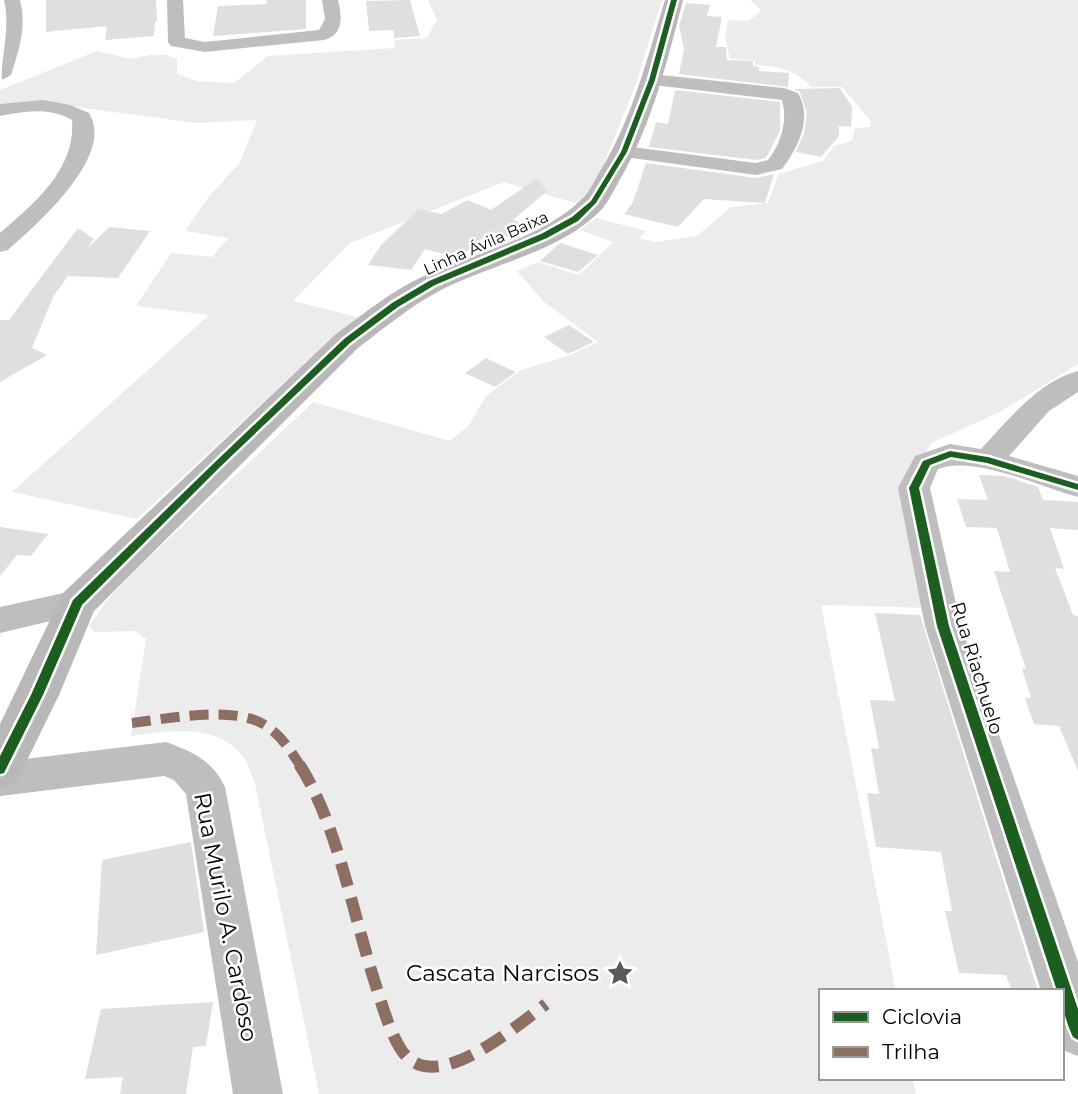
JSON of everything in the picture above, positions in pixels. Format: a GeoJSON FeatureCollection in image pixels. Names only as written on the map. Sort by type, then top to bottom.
{"type":"FeatureCollection","features":[{"type":"Feature","properties":{"kind":"street"},"geometry":{"type":"LineString","coordinates":[[2,75],[16,29],[17,12],[12,0]]}},
{"type":"Feature","properties":{"kind":"street"},"geometry":{"type":"LineString","coordinates":[[175,0],[177,42],[205,47],[324,35],[331,31],[334,23],[330,0]]}},
{"type":"Feature","properties":{"kind":"street","name":"Linha Ávila Baixa"},"geometry":{"type":"LineString","coordinates":[[77,603],[347,341],[432,283],[544,236],[575,219],[594,202],[624,152],[652,80],[674,0]]}},
{"type":"Feature","properties":{"kind":"street"},"geometry":{"type":"LineString","coordinates":[[624,152],[756,169],[775,164],[789,141],[795,108],[791,97],[784,94],[652,80]]}},
{"type":"Feature","properties":{"kind":"street"},"geometry":{"type":"LineString","coordinates":[[0,110],[42,106],[71,110],[82,117],[86,130],[84,146],[60,187],[30,219],[0,245]]}},
{"type":"Feature","properties":{"kind":"street"},"geometry":{"type":"LineString","coordinates":[[988,460],[1039,405],[1078,379]]}},
{"type":"Feature","properties":{"kind":"street","name":"Rua Riachuelo"},"geometry":{"type":"LineString","coordinates":[[1064,989],[943,626],[914,488],[926,463],[950,454],[988,460],[1078,487]]}},
{"type":"Feature","properties":{"kind":"street"},"geometry":{"type":"LineString","coordinates":[[0,620],[77,603]]}},
{"type":"Feature","properties":{"kind":"street"},"geometry":{"type":"LineString","coordinates":[[0,769],[37,695],[77,603]]}},
{"type":"Feature","properties":{"kind":"street","name":"Rua Murilo A. Cardoso"},"geometry":{"type":"LineString","coordinates":[[0,779],[166,759],[188,768],[205,787],[258,1094]]}},
{"type":"Feature","properties":{"kind":"street","name":"Rua Riachuelo"},"geometry":{"type":"LineString","coordinates":[[1064,990],[1078,1032]]}},
{"type":"Feature","properties":{"kind":"shaded area"},"geometry":{"type":"Polygon","coordinates":[[[428,0],[662,0],[636,83],[591,197],[582,205],[504,182],[350,243],[293,301],[361,318],[328,342],[137,519],[12,492],[209,315],[136,306],[171,253],[212,257],[228,238],[185,231],[210,195],[239,164],[257,120],[195,123],[47,103],[0,107],[0,90],[97,51],[130,59],[165,55],[177,59],[177,74],[196,81],[234,83],[268,56],[395,48],[394,40],[427,38],[437,20],[428,0]]]}},
{"type":"Feature","properties":{"kind":"shaded area"},"geometry":{"type":"Polygon","coordinates":[[[750,0],[1078,0],[1078,364],[1000,412],[931,443],[914,473],[932,608],[821,605],[896,989],[819,989],[819,1080],[913,1080],[916,1094],[319,1094],[255,784],[246,760],[230,744],[204,733],[175,731],[131,736],[146,639],[135,631],[94,632],[89,625],[111,596],[136,570],[313,402],[450,441],[469,425],[486,396],[521,370],[568,356],[598,342],[544,302],[517,271],[538,262],[579,275],[613,242],[580,230],[596,218],[646,231],[639,238],[656,242],[697,236],[731,207],[768,203],[779,174],[823,161],[834,146],[852,141],[855,128],[871,127],[870,120],[842,87],[811,87],[786,70],[756,65],[754,60],[730,59],[725,37],[728,20],[748,21],[759,13],[760,9],[750,0]]]}},
{"type":"Feature","properties":{"kind":"building"},"geometry":{"type":"Polygon","coordinates":[[[46,0],[156,0],[157,21],[154,36],[105,40],[107,26],[46,32],[46,0]]]}},
{"type":"Feature","properties":{"kind":"building"},"geometry":{"type":"Polygon","coordinates":[[[266,0],[306,0],[306,29],[213,36],[218,6],[267,4],[266,0]]]}},
{"type":"Feature","properties":{"kind":"building"},"geometry":{"type":"Polygon","coordinates":[[[410,0],[420,36],[394,38],[394,30],[369,31],[366,1],[410,0]]]}},
{"type":"Feature","properties":{"kind":"building"},"geometry":{"type":"Polygon","coordinates":[[[686,3],[710,5],[707,16],[722,17],[716,47],[726,47],[727,60],[753,61],[753,66],[759,67],[759,71],[789,73],[788,87],[679,74],[684,49],[679,26],[686,3]]]}},
{"type":"Feature","properties":{"kind":"building"},"geometry":{"type":"Polygon","coordinates":[[[840,88],[852,107],[851,127],[839,126],[839,136],[821,157],[796,152],[804,133],[807,113],[800,92],[794,89],[840,88]]]}},
{"type":"Feature","properties":{"kind":"building"},"geometry":{"type":"Polygon","coordinates":[[[675,90],[780,102],[780,131],[766,158],[756,160],[649,147],[656,122],[668,124],[675,90]]]}},
{"type":"Feature","properties":{"kind":"building"},"geometry":{"type":"Polygon","coordinates":[[[646,163],[756,178],[774,174],[765,203],[704,199],[678,227],[624,214],[633,202],[646,163]]]}},
{"type":"Feature","properties":{"kind":"building"},"geometry":{"type":"Polygon","coordinates":[[[537,178],[547,191],[513,220],[534,228],[513,238],[490,232],[459,258],[425,249],[411,270],[368,265],[381,245],[419,209],[441,214],[468,200],[491,210],[537,178]]]}},
{"type":"Feature","properties":{"kind":"building"},"geometry":{"type":"Polygon","coordinates":[[[109,227],[150,231],[118,278],[68,276],[53,297],[32,348],[47,355],[0,382],[0,320],[9,320],[78,228],[94,239],[87,249],[109,227]]]}},
{"type":"Feature","properties":{"kind":"building"},"geometry":{"type":"Polygon","coordinates":[[[560,243],[598,255],[578,272],[540,261],[560,243]]]}},
{"type":"Feature","properties":{"kind":"building"},"geometry":{"type":"Polygon","coordinates":[[[569,325],[594,342],[568,354],[544,337],[569,325]]]}},
{"type":"Feature","properties":{"kind":"building"},"geometry":{"type":"Polygon","coordinates":[[[486,358],[516,372],[495,387],[465,373],[486,358]]]}},
{"type":"Feature","properties":{"kind":"building"},"geometry":{"type":"Polygon","coordinates":[[[979,475],[1005,476],[1038,487],[1043,500],[1078,502],[1078,530],[1050,528],[1064,569],[1055,568],[1073,615],[1078,616],[1078,771],[1059,726],[1034,724],[1025,698],[1031,698],[1022,669],[1026,669],[994,571],[1010,572],[997,528],[966,527],[957,499],[988,500],[979,475]]]}},
{"type":"Feature","properties":{"kind":"building"},"geometry":{"type":"Polygon","coordinates":[[[0,527],[48,534],[31,556],[17,555],[0,576],[0,527]]]}},
{"type":"Feature","properties":{"kind":"building"},"geometry":{"type":"Polygon","coordinates":[[[875,613],[920,615],[1037,989],[1011,989],[1006,975],[959,973],[945,911],[952,911],[941,852],[876,847],[867,793],[879,794],[871,748],[879,749],[870,700],[895,701],[875,613]]]}},
{"type":"Feature","properties":{"kind":"building"},"geometry":{"type":"Polygon","coordinates":[[[191,842],[204,932],[96,955],[102,860],[191,842]]]}},
{"type":"Feature","properties":{"kind":"building"},"geometry":{"type":"Polygon","coordinates":[[[213,1002],[206,1046],[193,1047],[186,1094],[120,1094],[123,1077],[85,1079],[101,1009],[213,1002]]]}},
{"type":"Feature","properties":{"kind":"marked path"},"geometry":{"type":"LineString","coordinates":[[132,723],[199,716],[234,717],[264,724],[285,741],[304,770],[321,808],[382,1005],[407,1058],[422,1066],[440,1066],[459,1061],[499,1039],[546,1004]]}},
{"type":"Feature","properties":{"kind":"cycle path"},"geometry":{"type":"LineString","coordinates":[[0,769],[37,695],[77,603],[216,466],[347,341],[395,305],[432,283],[544,236],[575,219],[594,202],[624,152],[652,80],[674,0]]}},
{"type":"Feature","properties":{"kind":"cycle path"},"geometry":{"type":"LineString","coordinates":[[1064,989],[943,626],[914,488],[926,463],[950,454],[988,460],[1078,487]]}},
{"type":"Feature","properties":{"kind":"cycle path"},"geometry":{"type":"LineString","coordinates":[[1064,990],[1078,1032]]}},
{"type":"Feature","properties":{"kind":"place","name":"Cascata Narcisos"},"geometry":{"type":"Point","coordinates":[620,973]}}]}
